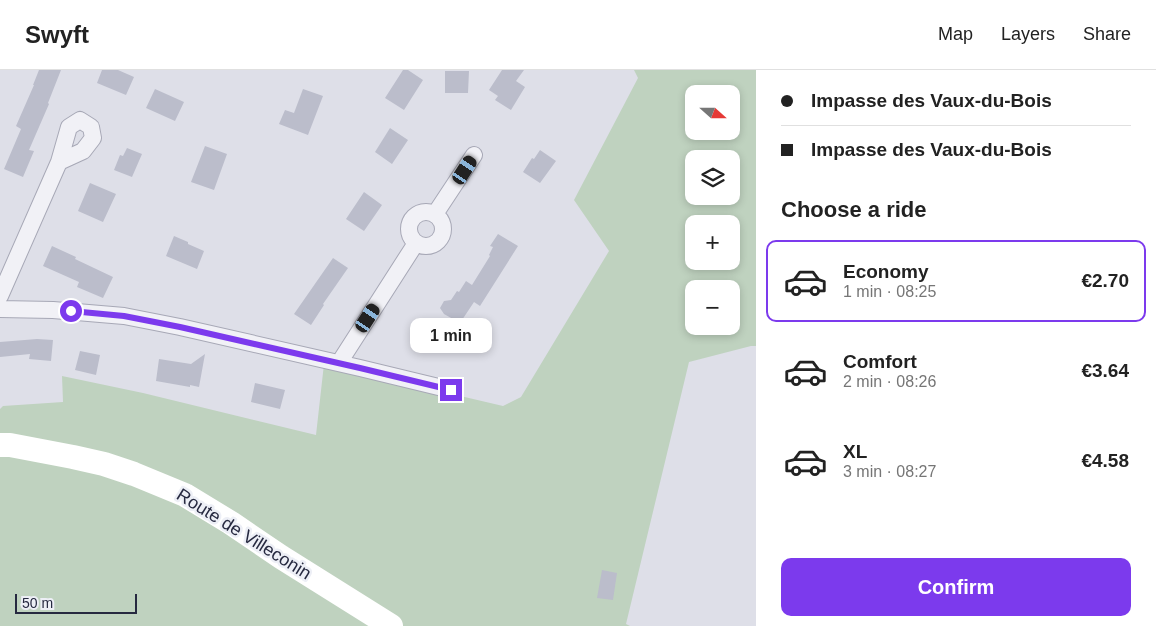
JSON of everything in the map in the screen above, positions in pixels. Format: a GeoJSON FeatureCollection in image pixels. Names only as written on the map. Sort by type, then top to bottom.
{"type":"FeatureCollection","features":[{"type":"Feature","properties":{"kind":"main road","name":"Route de Villeconin"},"geometry":{"type":"LineString","coordinates":[[0,445],[73,456],[104,464],[185,495],[390,626]]}},
{"type":"Feature","properties":{"kind":"street"},"geometry":{"type":"LineString","coordinates":[[435,214],[474,155]]}},
{"type":"Feature","properties":{"kind":"street"},"geometry":{"type":"LineString","coordinates":[[0,296],[59,162]]}},
{"type":"Feature","properties":{"kind":"street"},"geometry":{"type":"LineString","coordinates":[[430,212],[435,214],[442,222],[443,228],[440,238],[432,245],[416,243],[410,233],[410,222],[418,213],[430,212]]}},
{"type":"Feature","properties":{"kind":"street"},"geometry":{"type":"LineString","coordinates":[[339,363],[416,243]]}},
{"type":"Feature","properties":{"kind":"street"},"geometry":{"type":"LineString","coordinates":[[0,310],[53,310],[124,316],[180,327],[451,390]]}},
{"type":"Feature","properties":{"kind":"green space"},"geometry":{"type":"Polygon","coordinates":[[[634,70],[756,70],[756,346],[689,362],[626,624],[630,626],[0,626],[0,409],[3,406],[63,402],[62,376],[143,393],[316,435],[324,364],[503,406],[521,397],[609,251],[574,200],[638,78],[634,70]]]}},
{"type":"Feature","properties":{"kind":"building"},"geometry":{"type":"Polygon","coordinates":[[[39,70],[61,70],[29,150],[34,151],[23,177],[4,169],[21,129],[16,126],[39,70]]]}},
{"type":"Feature","properties":{"kind":"building"},"geometry":{"type":"Polygon","coordinates":[[[102,70],[118,70],[134,77],[126,95],[97,83],[102,70]]]}},
{"type":"Feature","properties":{"kind":"building"},"geometry":{"type":"Polygon","coordinates":[[[403,70],[408,70],[423,80],[404,110],[385,98],[403,70]]]}},
{"type":"Feature","properties":{"kind":"building"},"geometry":{"type":"Polygon","coordinates":[[[502,70],[524,70],[516,81],[525,87],[511,110],[495,100],[498,96],[489,90],[502,70]]]}},
{"type":"Feature","properties":{"kind":"building"},"geometry":{"type":"Polygon","coordinates":[[[445,71],[469,71],[468,93],[445,93],[445,71]]]}},
{"type":"Feature","properties":{"kind":"building"},"geometry":{"type":"Polygon","coordinates":[[[155,89],[184,102],[175,121],[146,108],[155,89]]]}},
{"type":"Feature","properties":{"kind":"building"},"geometry":{"type":"Polygon","coordinates":[[[303,89],[323,96],[308,135],[279,124],[285,110],[294,113],[303,89]]]}},
{"type":"Feature","properties":{"kind":"building"},"geometry":{"type":"Polygon","coordinates":[[[390,128],[408,140],[392,164],[375,152],[390,128]]]}},
{"type":"Feature","properties":{"kind":"building"},"geometry":{"type":"Polygon","coordinates":[[[205,146],[227,154],[214,190],[191,182],[205,146]]]}},
{"type":"Feature","properties":{"kind":"building"},"geometry":{"type":"Polygon","coordinates":[[[127,148],[142,154],[132,177],[114,170],[120,155],[123,156],[127,148]]]}},
{"type":"Feature","properties":{"kind":"building"},"geometry":{"type":"Polygon","coordinates":[[[540,150],[556,161],[540,183],[523,172],[540,150]]]}},
{"type":"Feature","properties":{"kind":"building"},"geometry":{"type":"Polygon","coordinates":[[[90,183],[116,194],[103,222],[78,211],[90,183]]]}},
{"type":"Feature","properties":{"kind":"building"},"geometry":{"type":"Polygon","coordinates":[[[364,192],[382,205],[364,231],[346,219],[364,192]]]}},
{"type":"Feature","properties":{"kind":"building"},"geometry":{"type":"Polygon","coordinates":[[[498,234],[518,246],[480,306],[474,302],[460,323],[444,314],[440,308],[444,301],[451,300],[457,291],[459,292],[466,281],[472,285],[490,256],[493,247],[490,246],[498,234]]]}},
{"type":"Feature","properties":{"kind":"building"},"geometry":{"type":"Polygon","coordinates":[[[174,236],[204,251],[197,269],[166,256],[174,236]]]}},
{"type":"Feature","properties":{"kind":"building"},"geometry":{"type":"Polygon","coordinates":[[[52,246],[113,277],[103,298],[77,287],[79,282],[43,266],[52,246]]]}},
{"type":"Feature","properties":{"kind":"building"},"geometry":{"type":"Polygon","coordinates":[[[333,258],[348,268],[311,325],[294,314],[333,258]]]}},
{"type":"Feature","properties":{"kind":"building"},"geometry":{"type":"Polygon","coordinates":[[[37,339],[53,340],[51,361],[29,359],[30,354],[0,357],[0,342],[37,339]]]}},
{"type":"Feature","properties":{"kind":"building"},"geometry":{"type":"Polygon","coordinates":[[[80,351],[100,355],[96,375],[75,370],[80,351]]]}},
{"type":"Feature","properties":{"kind":"building"},"geometry":{"type":"Polygon","coordinates":[[[205,354],[199,387],[156,381],[159,359],[191,364],[205,354]]]}},
{"type":"Feature","properties":{"kind":"building"},"geometry":{"type":"Polygon","coordinates":[[[255,383],[285,390],[280,409],[251,402],[255,383]]]}},
{"type":"Feature","properties":{"kind":"building"},"geometry":{"type":"Polygon","coordinates":[[[602,570],[617,573],[613,600],[597,598],[602,570]]]}},
{"type":"Feature","properties":{"kind":"route"},"geometry":{"type":"LineString","coordinates":[[71,311],[124,316],[180,327],[451,390]]}}]}
